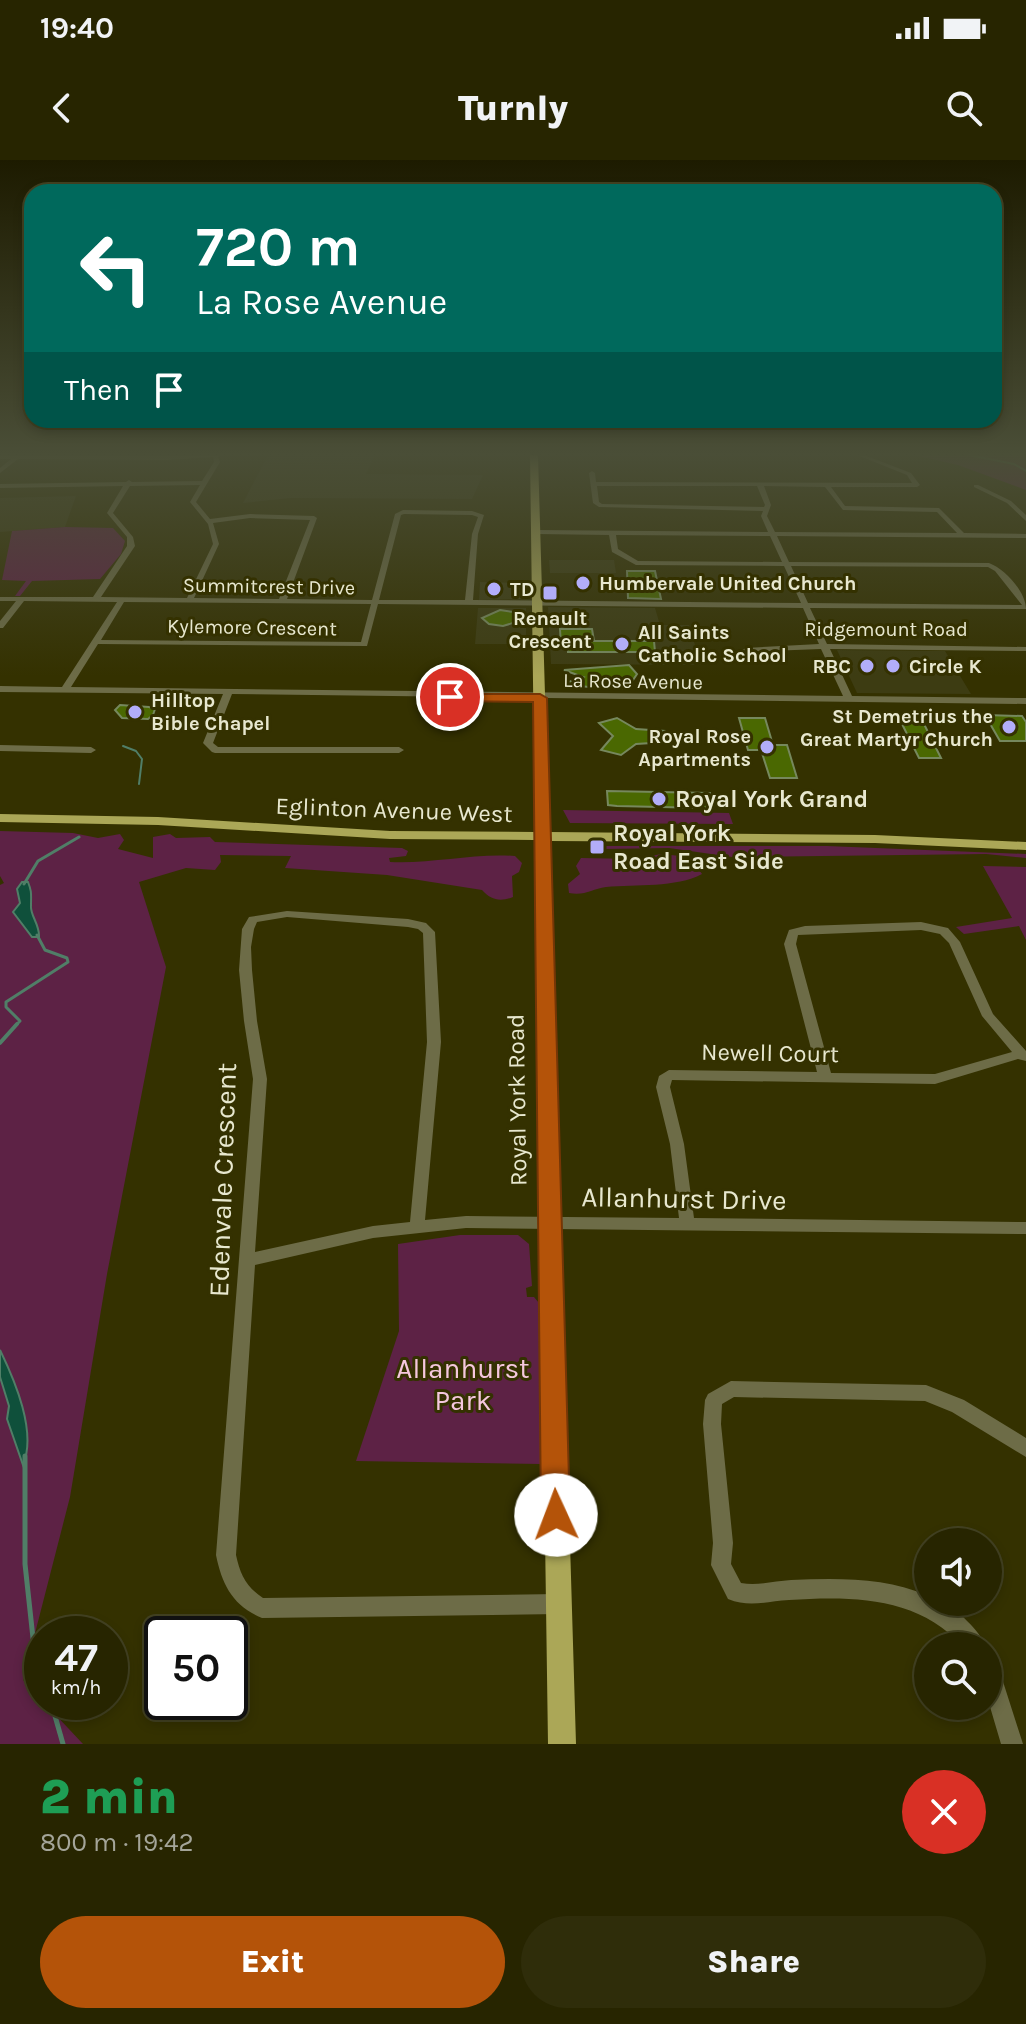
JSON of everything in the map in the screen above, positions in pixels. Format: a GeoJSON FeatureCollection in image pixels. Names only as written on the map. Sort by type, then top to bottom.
{"type":"FeatureCollection","features":[{"type":"Feature","properties":{"kind":"main road","name":"Royal York Road"},"geometry":{"type":"LineString","coordinates":[[537,529],[562,1744]]}},
{"type":"Feature","properties":{"kind":"main road","name":"Eglinton Avenue West"},"geometry":{"type":"LineString","coordinates":[[0,818],[186,823],[390,835],[875,839],[1026,846]]}},
{"type":"Feature","properties":{"kind":"street"},"geometry":{"type":"LineString","coordinates":[[95,600],[131,546],[130,537],[123,529]]}},
{"type":"Feature","properties":{"kind":"street"},"geometry":{"type":"LineString","coordinates":[[189,601],[214,551],[216,536],[213,529]]}},
{"type":"Feature","properties":{"kind":"street"},"geometry":{"type":"LineString","coordinates":[[282,602],[310,529]]}},
{"type":"Feature","properties":{"kind":"street"},"geometry":{"type":"LineString","coordinates":[[377,603],[395,529]]}},
{"type":"Feature","properties":{"kind":"street"},"geometry":{"type":"LineString","coordinates":[[469,604],[477,529]]}},
{"type":"Feature","properties":{"kind":"street"},"geometry":{"type":"LineString","coordinates":[[769,529],[789,564],[849,699]]}},
{"type":"Feature","properties":{"kind":"street"},"geometry":{"type":"LineString","coordinates":[[956,529],[962,535]]}},
{"type":"Feature","properties":{"kind":"street"},"geometry":{"type":"LineString","coordinates":[[537,532],[1026,536]]}},
{"type":"Feature","properties":{"kind":"street"},"geometry":{"type":"LineString","coordinates":[[612,533],[616,552],[636,563],[989,565],[998,569],[1026,606]]}},
{"type":"Feature","properties":{"kind":"street"},"geometry":{"type":"LineString","coordinates":[[1011,586],[1026,586]]}},
{"type":"Feature","properties":{"kind":"street","name":"Summitcrest Drive"},"geometry":{"type":"LineString","coordinates":[[0,599],[538,604]]}},
{"type":"Feature","properties":{"kind":"street"},"geometry":{"type":"LineString","coordinates":[[0,626],[22,599]]}},
{"type":"Feature","properties":{"kind":"street"},"geometry":{"type":"LineString","coordinates":[[64,691],[122,600]]}},
{"type":"Feature","properties":{"kind":"street","name":"Kylemore Crescent"},"geometry":{"type":"LineString","coordinates":[[95,642],[359,646],[368,640],[377,603]]}},
{"type":"Feature","properties":{"kind":"street"},"geometry":{"type":"LineString","coordinates":[[538,604],[1026,606]]}},
{"type":"Feature","properties":{"kind":"street","name":"Ridgemount Road"},"geometry":{"type":"LineString","coordinates":[[746,650],[825,646],[1026,649]]}},
{"type":"Feature","properties":{"kind":"street","name":"La Rose Avenue"},"geometry":{"type":"LineString","coordinates":[[0,689],[540,698],[1026,701]]}},
{"type":"Feature","properties":{"kind":"street"},"geometry":{"type":"LineString","coordinates":[[228,694],[208,743],[215,750],[399,750]]}},
{"type":"Feature","properties":{"kind":"street"},"geometry":{"type":"LineString","coordinates":[[0,748],[91,750]]}},
{"type":"Feature","properties":{"kind":"street","name":"Edenvale Crescent"},"geometry":{"type":"LineString","coordinates":[[417,1224],[434,1042],[429,932],[422,926],[408,923],[268,915],[248,923],[245,935],[253,1037],[260,1079],[250,1260],[226,1555],[229,1571],[246,1601],[262,1608],[558,1604]]}},
{"type":"Feature","properties":{"kind":"street"},"geometry":{"type":"LineString","coordinates":[[825,1077],[790,944],[793,933],[805,930],[921,926],[944,931],[954,942],[988,1016],[1023,1056]]}},
{"type":"Feature","properties":{"kind":"street","name":"Newell Court"},"geometry":{"type":"LineString","coordinates":[[687,1224],[664,1079],[677,1073],[935,1079],[1023,1056]]}},
{"type":"Feature","properties":{"kind":"street","name":"Allanhurst Drive"},"geometry":{"type":"LineString","coordinates":[[250,1260],[417,1224],[1026,1228]]}},
{"type":"Feature","properties":{"kind":"street"},"geometry":{"type":"LineString","coordinates":[[962,1632],[943,1614],[905,1595],[785,1590],[764,1597],[735,1592],[721,1565],[723,1543],[712,1424],[714,1400],[731,1389],[926,1393],[958,1406],[1026,1448]]}},
{"type":"Feature","properties":{"kind":"street"},"geometry":{"type":"LineString","coordinates":[[1002,1712],[1012,1744]]}},
{"type":"Feature","properties":{"kind":"shaded area"},"geometry":{"type":"Polygon","coordinates":[[[0,529],[40,529],[0,532],[0,529]]]}},
{"type":"Feature","properties":{"kind":"shaded area"},"geometry":{"type":"Polygon","coordinates":[[[549,560],[614,560],[616,573],[550,573],[549,560]]]}},
{"type":"Feature","properties":{"kind":"shaded area"},"geometry":{"type":"Polygon","coordinates":[[[480,582],[526,583],[525,599],[479,600],[480,582]]]}},
{"type":"Feature","properties":{"kind":"shaded area","name":"All Saints Catholic School"},"geometry":{"type":"Polygon","coordinates":[[[548,607],[655,608],[660,625],[689,625],[701,665],[551,664],[548,607]]]}},
{"type":"Feature","properties":{"kind":"shaded area"},"geometry":{"type":"Polygon","coordinates":[[[478,608],[526,608],[526,644],[475,644],[478,608]]]}},
{"type":"Feature","properties":{"kind":"shaded area"},"geometry":{"type":"Polygon","coordinates":[[[837,650],[945,651],[971,694],[857,693],[837,650]]]}},
{"type":"Feature","properties":{"kind":"shaded area"},"geometry":{"type":"Polygon","coordinates":[[[22,882],[29,885],[31,909],[39,937],[32,937],[13,912],[20,903],[17,889],[22,882]]]}},
{"type":"Feature","properties":{"kind":"shaded area"},"geometry":{"type":"Polygon","coordinates":[[[0,1350],[18,1391],[26,1422],[27,1452],[23,1465],[7,1419],[9,1406],[0,1377],[0,1350]]]}},
{"type":"Feature","properties":{"kind":"green space"},"geometry":{"type":"Polygon","coordinates":[[[114,529],[125,541],[121,554],[100,579],[32,581],[20,596],[15,596],[26,581],[2,580],[12,531],[114,529]]]}},
{"type":"Feature","properties":{"kind":"green space"},"geometry":{"type":"Polygon","coordinates":[[[563,810],[729,813],[733,824],[570,823],[563,810]]]}},
{"type":"Feature","properties":{"kind":"green space"},"geometry":{"type":"Polygon","coordinates":[[[0,831],[73,833],[98,838],[120,834],[124,840],[118,849],[153,858],[153,837],[170,834],[176,838],[210,837],[215,842],[402,848],[408,851],[406,856],[389,858],[390,862],[499,855],[515,856],[522,863],[519,872],[512,876],[513,897],[504,899],[492,898],[482,890],[387,875],[285,868],[291,856],[220,855],[221,862],[215,870],[186,868],[139,882],[166,967],[107,1274],[70,1497],[39,1616],[24,1616],[24,1720],[60,1720],[83,1744],[0,1744],[0,885],[4,883],[0,876],[0,831]]]}},
{"type":"Feature","properties":{"kind":"green space"},"geometry":{"type":"Polygon","coordinates":[[[603,846],[827,846],[1026,854],[1026,858],[986,854],[732,857],[669,848],[604,849],[603,846]]]}},
{"type":"Feature","properties":{"kind":"green space"},"geometry":{"type":"Polygon","coordinates":[[[661,854],[690,857],[702,874],[680,882],[569,893],[568,884],[580,874],[576,866],[581,858],[637,859],[661,854]]]}},
{"type":"Feature","properties":{"kind":"green space"},"geometry":{"type":"Polygon","coordinates":[[[983,866],[1026,867],[1026,940],[1019,926],[964,934],[956,927],[1012,918],[983,866]]]}},
{"type":"Feature","properties":{"kind":"green space","name":"Allanhurst Park"},"geometry":{"type":"Polygon","coordinates":[[[460,1235],[518,1235],[529,1244],[532,1286],[526,1288],[527,1297],[534,1297],[539,1303],[541,1335],[542,1464],[356,1461],[399,1331],[398,1244],[460,1235]]]}},
{"type":"Feature","properties":{"kind":"building"},"geometry":{"type":"Polygon","coordinates":[[[627,571],[655,571],[661,599],[628,598],[627,571]]]}},
{"type":"Feature","properties":{"kind":"building"},"geometry":{"type":"Polygon","coordinates":[[[500,610],[513,612],[520,617],[516,622],[503,626],[489,624],[482,618],[500,610]]]}},
{"type":"Feature","properties":{"kind":"building","name":"All Saints Catholic School"},"geometry":{"type":"Polygon","coordinates":[[[560,629],[592,629],[594,641],[654,641],[655,652],[568,652],[568,646],[561,646],[560,629]]]}},
{"type":"Feature","properties":{"kind":"building"},"geometry":{"type":"Polygon","coordinates":[[[629,665],[637,674],[627,689],[599,684],[597,688],[563,684],[583,677],[564,670],[629,665]]]}},
{"type":"Feature","properties":{"kind":"building","name":"Hilltop Bible Chapel"},"geometry":{"type":"Polygon","coordinates":[[[120,705],[155,709],[148,719],[122,718],[115,710],[120,705]]]}},
{"type":"Feature","properties":{"kind":"building","name":"St Demetrius the Great Martyr Church"},"geometry":{"type":"Polygon","coordinates":[[[985,715],[1022,716],[1026,722],[1026,741],[1000,741],[985,715]]]}},
{"type":"Feature","properties":{"kind":"building"},"geometry":{"type":"Polygon","coordinates":[[[617,718],[636,729],[665,731],[667,742],[636,744],[621,755],[601,750],[613,736],[599,723],[617,718]]]}},
{"type":"Feature","properties":{"kind":"building","name":"Royal Rose Apartments"},"geometry":{"type":"Polygon","coordinates":[[[739,718],[765,718],[773,745],[787,745],[797,778],[770,778],[761,750],[748,750],[739,718]]]}},
{"type":"Feature","properties":{"kind":"building"},"geometry":{"type":"Polygon","coordinates":[[[901,722],[923,722],[941,758],[919,758],[901,722]]]}},
{"type":"Feature","properties":{"kind":"building","name":"Royal York Grand"},"geometry":{"type":"Polygon","coordinates":[[[607,791],[710,793],[713,805],[704,808],[608,805],[607,791]]]}},
{"type":"Feature","properties":{"kind":"waterway"},"geometry":{"type":"LineString","coordinates":[[123,746],[136,751],[142,759],[139,784]]}},
{"type":"Feature","properties":{"kind":"waterway"},"geometry":{"type":"LineString","coordinates":[[24,884],[38,861],[79,837]]}},
{"type":"Feature","properties":{"kind":"waterway"},"geometry":{"type":"LineString","coordinates":[[17,1024],[20,1021],[6,1007],[6,1002],[68,962],[67,958],[45,950],[37,935]]}},
{"type":"Feature","properties":{"kind":"waterway"},"geometry":{"type":"LineString","coordinates":[[0,1043],[17,1024]]}},
{"type":"Feature","properties":{"kind":"waterway"},"geometry":{"type":"LineString","coordinates":[[25,1456],[25,1564],[31,1616]]}},
{"type":"Feature","properties":{"kind":"waterway"},"geometry":{"type":"LineString","coordinates":[[56,1720],[63,1744]]}},
{"type":"Feature","properties":{"kind":"place","name":"Humbervale United Church"},"geometry":{"type":"Point","coordinates":[583,583]}},
{"type":"Feature","properties":{"kind":"place","name":"TD"},"geometry":{"type":"Point","coordinates":[494,589]}},
{"type":"Feature","properties":{"kind":"place","name":"Renault Crescent"},"geometry":{"type":"Point","coordinates":[550,593]}},
{"type":"Feature","properties":{"kind":"place","name":"All Saints Catholic School"},"geometry":{"type":"Point","coordinates":[622,644]}},
{"type":"Feature","properties":{"kind":"place","name":"RBC"},"geometry":{"type":"Point","coordinates":[867,666]}},
{"type":"Feature","properties":{"kind":"place","name":"Circle K"},"geometry":{"type":"Point","coordinates":[893,666]}},
{"type":"Feature","properties":{"kind":"place","name":"Hilltop Bible Chapel"},"geometry":{"type":"Point","coordinates":[135,712]}},
{"type":"Feature","properties":{"kind":"place","name":"St Demetrius the Great Martyr Church"},"geometry":{"type":"Point","coordinates":[1009,727]}},
{"type":"Feature","properties":{"kind":"place","name":"Royal Rose Apartments"},"geometry":{"type":"Point","coordinates":[767,747]}},
{"type":"Feature","properties":{"kind":"place","name":"Royal York Grand"},"geometry":{"type":"Point","coordinates":[659,799]}},
{"type":"Feature","properties":{"kind":"place","name":"Royal York Road East Side"},"geometry":{"type":"Point","coordinates":[597,847]}},
{"type":"Feature","properties":{"kind":"route"},"geometry":{"type":"LineString","coordinates":[[450,697],[540,698],[556,1515]]}}]}
